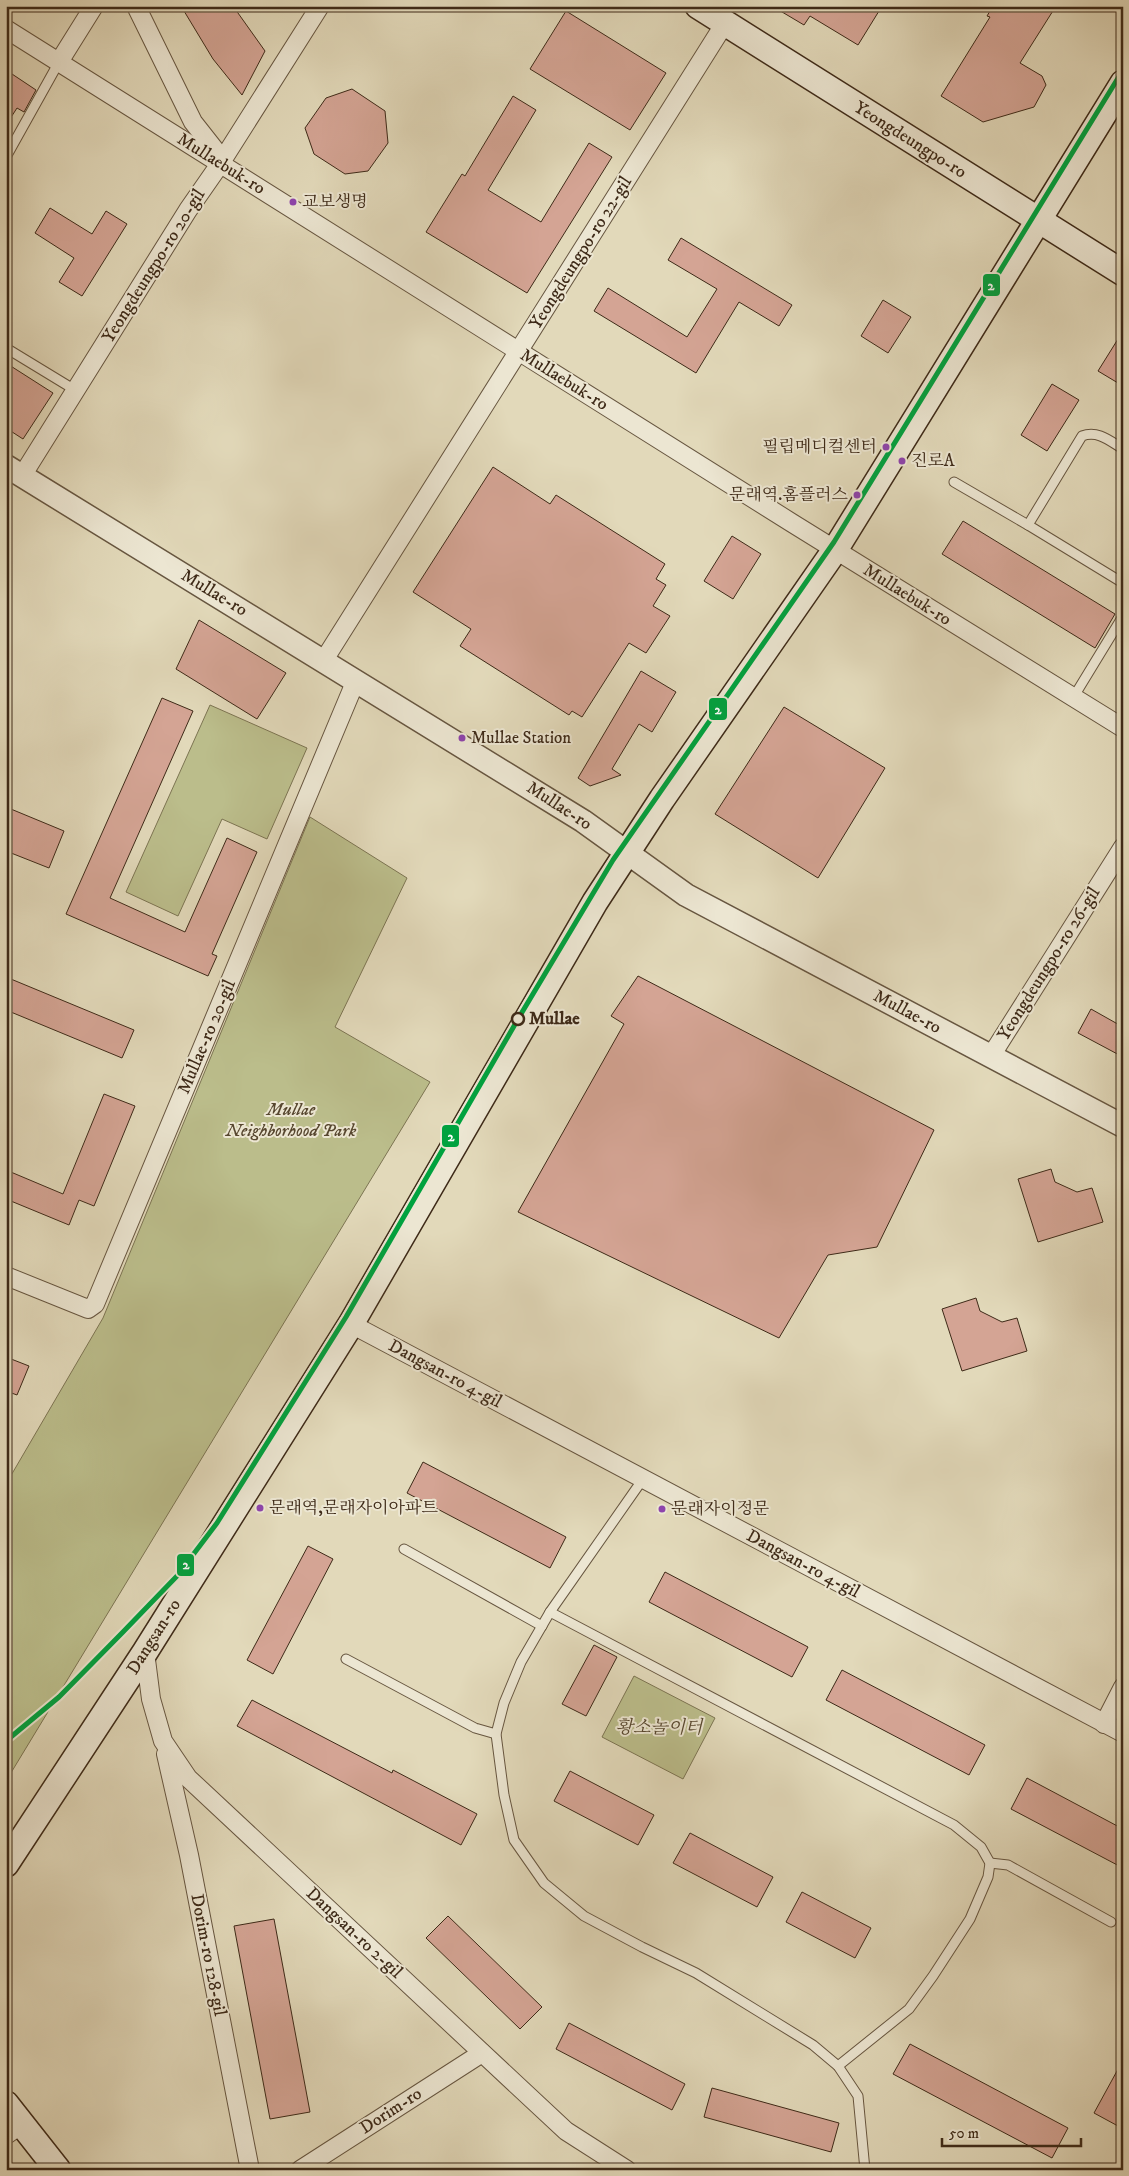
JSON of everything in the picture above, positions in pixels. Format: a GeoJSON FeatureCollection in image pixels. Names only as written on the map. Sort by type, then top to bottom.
{"type":"FeatureCollection","features":[{"type":"Feature","properties":{"kind":"main road","name":"Yeongdeungpo-ro"},"geometry":{"type":"LineString","coordinates":[[698,6],[1123,273]]}},
{"type":"Feature","properties":{"kind":"main road","name":"Dangsan-ro"},"geometry":{"type":"LineString","coordinates":[[6,1864],[145,1652],[351,1324],[526,1019],[627,852],[835,550],[1038,221],[1119,97]]}},
{"type":"Feature","properties":{"kind":"main road"},"geometry":{"type":"LineString","coordinates":[[6,2104],[14,2130],[58,2170]]}},
{"type":"Feature","properties":{"kind":"street"},"geometry":{"type":"LineString","coordinates":[[59,62],[94,6]]}},
{"type":"Feature","properties":{"kind":"street"},"geometry":{"type":"LineString","coordinates":[[136,6],[193,122],[219,155],[220,164]]}},
{"type":"Feature","properties":{"kind":"street","name":"Yeongdeungpo-ro 20-gil"},"geometry":{"type":"LineString","coordinates":[[14,471],[75,390],[188,210],[220,164],[320,6]]}},
{"type":"Feature","properties":{"kind":"street","name":"Yeongdeungpo-ro 22-gil"},"geometry":{"type":"LineString","coordinates":[[324,660],[725,23]]}},
{"type":"Feature","properties":{"kind":"street","name":"Mullaebuk-ro"},"geometry":{"type":"LineString","coordinates":[[6,29],[835,550],[1123,728]]}},
{"type":"Feature","properties":{"kind":"street","name":"Mullae-ro"},"geometry":{"type":"LineString","coordinates":[[14,471],[576,816],[686,895],[1123,1126]]}},
{"type":"Feature","properties":{"kind":"street","name":"Mullae-ro 20-gil"},"geometry":{"type":"LineString","coordinates":[[6,1276],[88,1309],[95,1304],[356,680]]}},
{"type":"Feature","properties":{"kind":"street","name":"Yeongdeungpo-ro 26-gil"},"geometry":{"type":"LineString","coordinates":[[991,1056],[1123,847]]}},
{"type":"Feature","properties":{"kind":"street","name":"Dangsan-ro 4-gil"},"geometry":{"type":"LineString","coordinates":[[351,1324],[1123,1734]]}},
{"type":"Feature","properties":{"kind":"street","name":"Dangsan-ro 2-gil"},"geometry":{"type":"LineString","coordinates":[[145,1652],[151,1699],[163,1741],[188,1778],[566,2131],[627,2170]]}},
{"type":"Feature","properties":{"kind":"street"},"geometry":{"type":"LineString","coordinates":[[1104,1724],[1123,1687]]}},
{"type":"Feature","properties":{"kind":"street","name":"Dorim-ro 128-gil"},"geometry":{"type":"LineString","coordinates":[[163,1741],[189,1855],[250,2170]]}},
{"type":"Feature","properties":{"kind":"street","name":"Dorim-ro"},"geometry":{"type":"LineString","coordinates":[[300,2170],[482,2053]]}},
{"type":"Feature","properties":{"kind":"lane"},"geometry":{"type":"LineString","coordinates":[[6,157],[59,62]]}},
{"type":"Feature","properties":{"kind":"lane"},"geometry":{"type":"LineString","coordinates":[[6,348],[75,390]]}},
{"type":"Feature","properties":{"kind":"lane"},"geometry":{"type":"LineString","coordinates":[[1028,525],[1082,436],[1088,434],[1100,435],[1123,449]]}},
{"type":"Feature","properties":{"kind":"lane"},"geometry":{"type":"LineString","coordinates":[[954,482],[1123,583]]}},
{"type":"Feature","properties":{"kind":"lane"},"geometry":{"type":"LineString","coordinates":[[1073,698],[1123,616]]}},
{"type":"Feature","properties":{"kind":"lane"},"geometry":{"type":"LineString","coordinates":[[643,1479],[550,1612],[521,1662],[504,1703],[496,1734],[504,1795],[514,1840],[544,1883],[584,1916],[642,1948],[696,1973],[813,2045],[838,2066],[858,2096],[865,2170]]}},
{"type":"Feature","properties":{"kind":"lane"},"geometry":{"type":"LineString","coordinates":[[404,1549],[542,1626]]}},
{"type":"Feature","properties":{"kind":"lane"},"geometry":{"type":"LineString","coordinates":[[550,1612],[954,1825],[981,1847],[990,1863],[988,1878],[970,1919],[933,1976],[909,2009],[838,2066]]}},
{"type":"Feature","properties":{"kind":"lane"},"geometry":{"type":"LineString","coordinates":[[346,1659],[475,1728],[496,1734]]}},
{"type":"Feature","properties":{"kind":"lane"},"geometry":{"type":"LineString","coordinates":[[990,1863],[1008,1865],[1111,1922]]}},
{"type":"Feature","properties":{"kind":"green space"},"geometry":{"type":"Polygon","coordinates":[[[210,705],[307,748],[267,839],[222,819],[178,916],[126,892],[210,705]]]}},
{"type":"Feature","properties":{"kind":"green space","name":"Mullae Neighborhood Park"},"geometry":{"type":"Polygon","coordinates":[[[310,817],[407,878],[335,1027],[430,1082],[6,1781],[6,1484],[103,1318],[310,817]]]}},
{"type":"Feature","properties":{"kind":"green space","name":"황소놀이터"},"geometry":{"type":"Polygon","coordinates":[[[634,1676],[715,1718],[683,1779],[602,1737],[634,1676]]]}},
{"type":"Feature","properties":{"kind":"building"},"geometry":{"type":"Polygon","coordinates":[[[181,6],[233,6],[265,51],[242,95],[213,59],[181,6]]]}},
{"type":"Feature","properties":{"kind":"building"},"geometry":{"type":"Polygon","coordinates":[[[772,6],[871,6],[879,11],[858,45],[810,16],[804,25],[772,6]]]}},
{"type":"Feature","properties":{"kind":"building"},"geometry":{"type":"Polygon","coordinates":[[[993,6],[1056,6],[1020,63],[1042,76],[1046,85],[1034,107],[983,122],[941,96],[990,17],[987,16],[993,6]]]}},
{"type":"Feature","properties":{"kind":"building"},"geometry":{"type":"Polygon","coordinates":[[[566,11],[666,73],[630,130],[530,69],[566,11]]]}},
{"type":"Feature","properties":{"kind":"building"},"geometry":{"type":"Polygon","coordinates":[[[6,70],[36,90],[24,112],[17,108],[6,125],[6,70]]]}},
{"type":"Feature","properties":{"kind":"building"},"geometry":{"type":"Polygon","coordinates":[[[352,89],[385,111],[388,143],[368,171],[345,174],[314,154],[305,128],[326,98],[352,89]]]}},
{"type":"Feature","properties":{"kind":"building"},"geometry":{"type":"Polygon","coordinates":[[[513,96],[536,110],[488,190],[541,222],[589,143],[612,157],[527,293],[426,232],[462,174],[465,176],[513,96]]]}},
{"type":"Feature","properties":{"kind":"building"},"geometry":{"type":"Polygon","coordinates":[[[50,208],[92,234],[106,211],[127,224],[82,296],[59,282],[74,258],[35,233],[50,208]]]}},
{"type":"Feature","properties":{"kind":"building"},"geometry":{"type":"Polygon","coordinates":[[[681,238],[792,305],[779,326],[739,302],[696,373],[594,311],[608,288],[687,337],[717,289],[668,260],[681,238]]]}},
{"type":"Feature","properties":{"kind":"building"},"geometry":{"type":"Polygon","coordinates":[[[883,300],[911,317],[888,353],[861,336],[883,300]]]}},
{"type":"Feature","properties":{"kind":"building"},"geometry":{"type":"Polygon","coordinates":[[[1123,331],[1123,386],[1098,371],[1123,331]]]}},
{"type":"Feature","properties":{"kind":"building"},"geometry":{"type":"Polygon","coordinates":[[[6,363],[53,393],[23,439],[6,428],[6,363]]]}},
{"type":"Feature","properties":{"kind":"building"},"geometry":{"type":"Polygon","coordinates":[[[1052,384],[1079,400],[1047,451],[1021,435],[1052,384]]]}},
{"type":"Feature","properties":{"kind":"building"},"geometry":{"type":"Polygon","coordinates":[[[493,467],[550,504],[556,495],[665,564],[656,579],[666,585],[653,606],[670,616],[646,653],[629,643],[582,717],[572,711],[569,715],[460,646],[471,629],[413,592],[493,467]]]}},
{"type":"Feature","properties":{"kind":"building"},"geometry":{"type":"Polygon","coordinates":[[[963,521],[1115,614],[1095,648],[942,554],[963,521]]]}},
{"type":"Feature","properties":{"kind":"building"},"geometry":{"type":"Polygon","coordinates":[[[732,536],[761,554],[733,599],[704,581],[732,536]]]}},
{"type":"Feature","properties":{"kind":"building"},"geometry":{"type":"Polygon","coordinates":[[[199,620],[286,673],[257,719],[176,669],[199,620]]]}},
{"type":"Feature","properties":{"kind":"building"},"geometry":{"type":"Polygon","coordinates":[[[641,671],[676,692],[652,732],[639,724],[612,769],[621,775],[590,786],[578,778],[641,671]]]}},
{"type":"Feature","properties":{"kind":"building"},"geometry":{"type":"Polygon","coordinates":[[[162,698],[193,711],[110,898],[185,932],[227,838],[257,852],[212,954],[217,956],[208,976],[66,914],[162,698]]]}},
{"type":"Feature","properties":{"kind":"building"},"geometry":{"type":"Polygon","coordinates":[[[784,707],[885,768],[818,878],[715,814],[784,707]]]}},
{"type":"Feature","properties":{"kind":"building"},"geometry":{"type":"Polygon","coordinates":[[[6,807],[64,831],[49,868],[6,851],[6,807]]]}},
{"type":"Feature","properties":{"kind":"building"},"geometry":{"type":"Polygon","coordinates":[[[638,976],[934,1130],[877,1247],[828,1255],[779,1338],[518,1212],[624,1024],[611,1016],[638,976]]]}},
{"type":"Feature","properties":{"kind":"building"},"geometry":{"type":"Polygon","coordinates":[[[6,977],[134,1030],[122,1058],[6,1010],[6,977]]]}},
{"type":"Feature","properties":{"kind":"building"},"geometry":{"type":"Polygon","coordinates":[[[1091,1009],[1123,1027],[1123,1057],[1078,1033],[1091,1009]]]}},
{"type":"Feature","properties":{"kind":"building"},"geometry":{"type":"Polygon","coordinates":[[[104,1094],[135,1106],[94,1206],[79,1200],[69,1225],[6,1199],[6,1170],[63,1194],[104,1094]]]}},
{"type":"Feature","properties":{"kind":"building"},"geometry":{"type":"Polygon","coordinates":[[[1051,1169],[1055,1182],[1077,1192],[1092,1188],[1103,1222],[1038,1242],[1018,1179],[1051,1169]]]}},
{"type":"Feature","properties":{"kind":"building"},"geometry":{"type":"Polygon","coordinates":[[[976,1298],[980,1311],[1002,1322],[1017,1318],[1027,1351],[962,1371],[942,1309],[976,1298]]]}},
{"type":"Feature","properties":{"kind":"building"},"geometry":{"type":"Polygon","coordinates":[[[6,1357],[29,1366],[17,1395],[6,1391],[6,1357]]]}},
{"type":"Feature","properties":{"kind":"building"},"geometry":{"type":"Polygon","coordinates":[[[423,1462],[566,1537],[550,1568],[407,1493],[423,1462]]]}},
{"type":"Feature","properties":{"kind":"building"},"geometry":{"type":"Polygon","coordinates":[[[308,1546],[333,1559],[273,1674],[247,1660],[308,1546]]]}},
{"type":"Feature","properties":{"kind":"building"},"geometry":{"type":"Polygon","coordinates":[[[665,1572],[808,1647],[792,1677],[649,1602],[665,1572]]]}},
{"type":"Feature","properties":{"kind":"building"},"geometry":{"type":"Polygon","coordinates":[[[594,1645],[617,1657],[586,1716],[562,1704],[594,1645]]]}},
{"type":"Feature","properties":{"kind":"building"},"geometry":{"type":"Polygon","coordinates":[[[842,1670],[985,1745],[969,1775],[826,1700],[842,1670]]]}},
{"type":"Feature","properties":{"kind":"building"},"geometry":{"type":"Polygon","coordinates":[[[252,1700],[392,1773],[393,1770],[477,1814],[461,1845],[237,1726],[252,1700]]]}},
{"type":"Feature","properties":{"kind":"building"},"geometry":{"type":"Polygon","coordinates":[[[570,1771],[654,1815],[638,1845],[554,1801],[570,1771]]]}},
{"type":"Feature","properties":{"kind":"building"},"geometry":{"type":"Polygon","coordinates":[[[1027,1778],[1123,1829],[1123,1868],[1011,1809],[1027,1778]]]}},
{"type":"Feature","properties":{"kind":"building"},"geometry":{"type":"Polygon","coordinates":[[[690,1833],[773,1877],[757,1907],[673,1863],[690,1833]]]}},
{"type":"Feature","properties":{"kind":"building"},"geometry":{"type":"Polygon","coordinates":[[[802,1892],[871,1928],[855,1958],[786,1922],[802,1892]]]}},
{"type":"Feature","properties":{"kind":"building"},"geometry":{"type":"Polygon","coordinates":[[[448,1916],[542,2007],[520,2029],[426,1938],[448,1916]]]}},
{"type":"Feature","properties":{"kind":"building"},"geometry":{"type":"Polygon","coordinates":[[[274,1919],[310,2112],[270,2119],[234,1926],[274,1919]]]}},
{"type":"Feature","properties":{"kind":"building"},"geometry":{"type":"Polygon","coordinates":[[[569,2023],[685,2084],[672,2110],[556,2049],[569,2023]]]}},
{"type":"Feature","properties":{"kind":"building"},"geometry":{"type":"Polygon","coordinates":[[[910,2044],[1068,2128],[1052,2158],[893,2074],[910,2044]]]}},
{"type":"Feature","properties":{"kind":"building"},"geometry":{"type":"Polygon","coordinates":[[[1123,2060],[1123,2118],[1118,2126],[1094,2113],[1123,2060]]]}},
{"type":"Feature","properties":{"kind":"building"},"geometry":{"type":"Polygon","coordinates":[[[712,2088],[839,2123],[831,2152],[704,2117],[712,2088]]]}},
{"type":"Feature","properties":{"kind":"transit line","name":"2"},"geometry":{"type":"LineString","coordinates":[[6,1741],[59,1697],[122,1633],[177,1576],[217,1523],[346,1317],[521,1014],[613,860],[834,542],[1123,70]]}},
{"type":"Feature","properties":{"kind":"place","name":"교보생명"},"geometry":{"type":"Point","coordinates":[293,202]}},
{"type":"Feature","properties":{"kind":"place","name":"필립메디컬센터"},"geometry":{"type":"Point","coordinates":[886,447]}},
{"type":"Feature","properties":{"kind":"place","name":"진로A"},"geometry":{"type":"Point","coordinates":[902,461]}},
{"type":"Feature","properties":{"kind":"place","name":"문래역.홈플러스"},"geometry":{"type":"Point","coordinates":[857,495]}},
{"type":"Feature","properties":{"kind":"place","name":"Mullae Station"},"geometry":{"type":"Point","coordinates":[462,738]}},
{"type":"Feature","properties":{"kind":"place","name":"Mullae"},"geometry":{"type":"Point","coordinates":[518,1019]}},
{"type":"Feature","properties":{"kind":"place","name":"문래역,문래자이아파트"},"geometry":{"type":"Point","coordinates":[260,1508]}},
{"type":"Feature","properties":{"kind":"place","name":"문래자이정문"},"geometry":{"type":"Point","coordinates":[662,1509]}}]}
